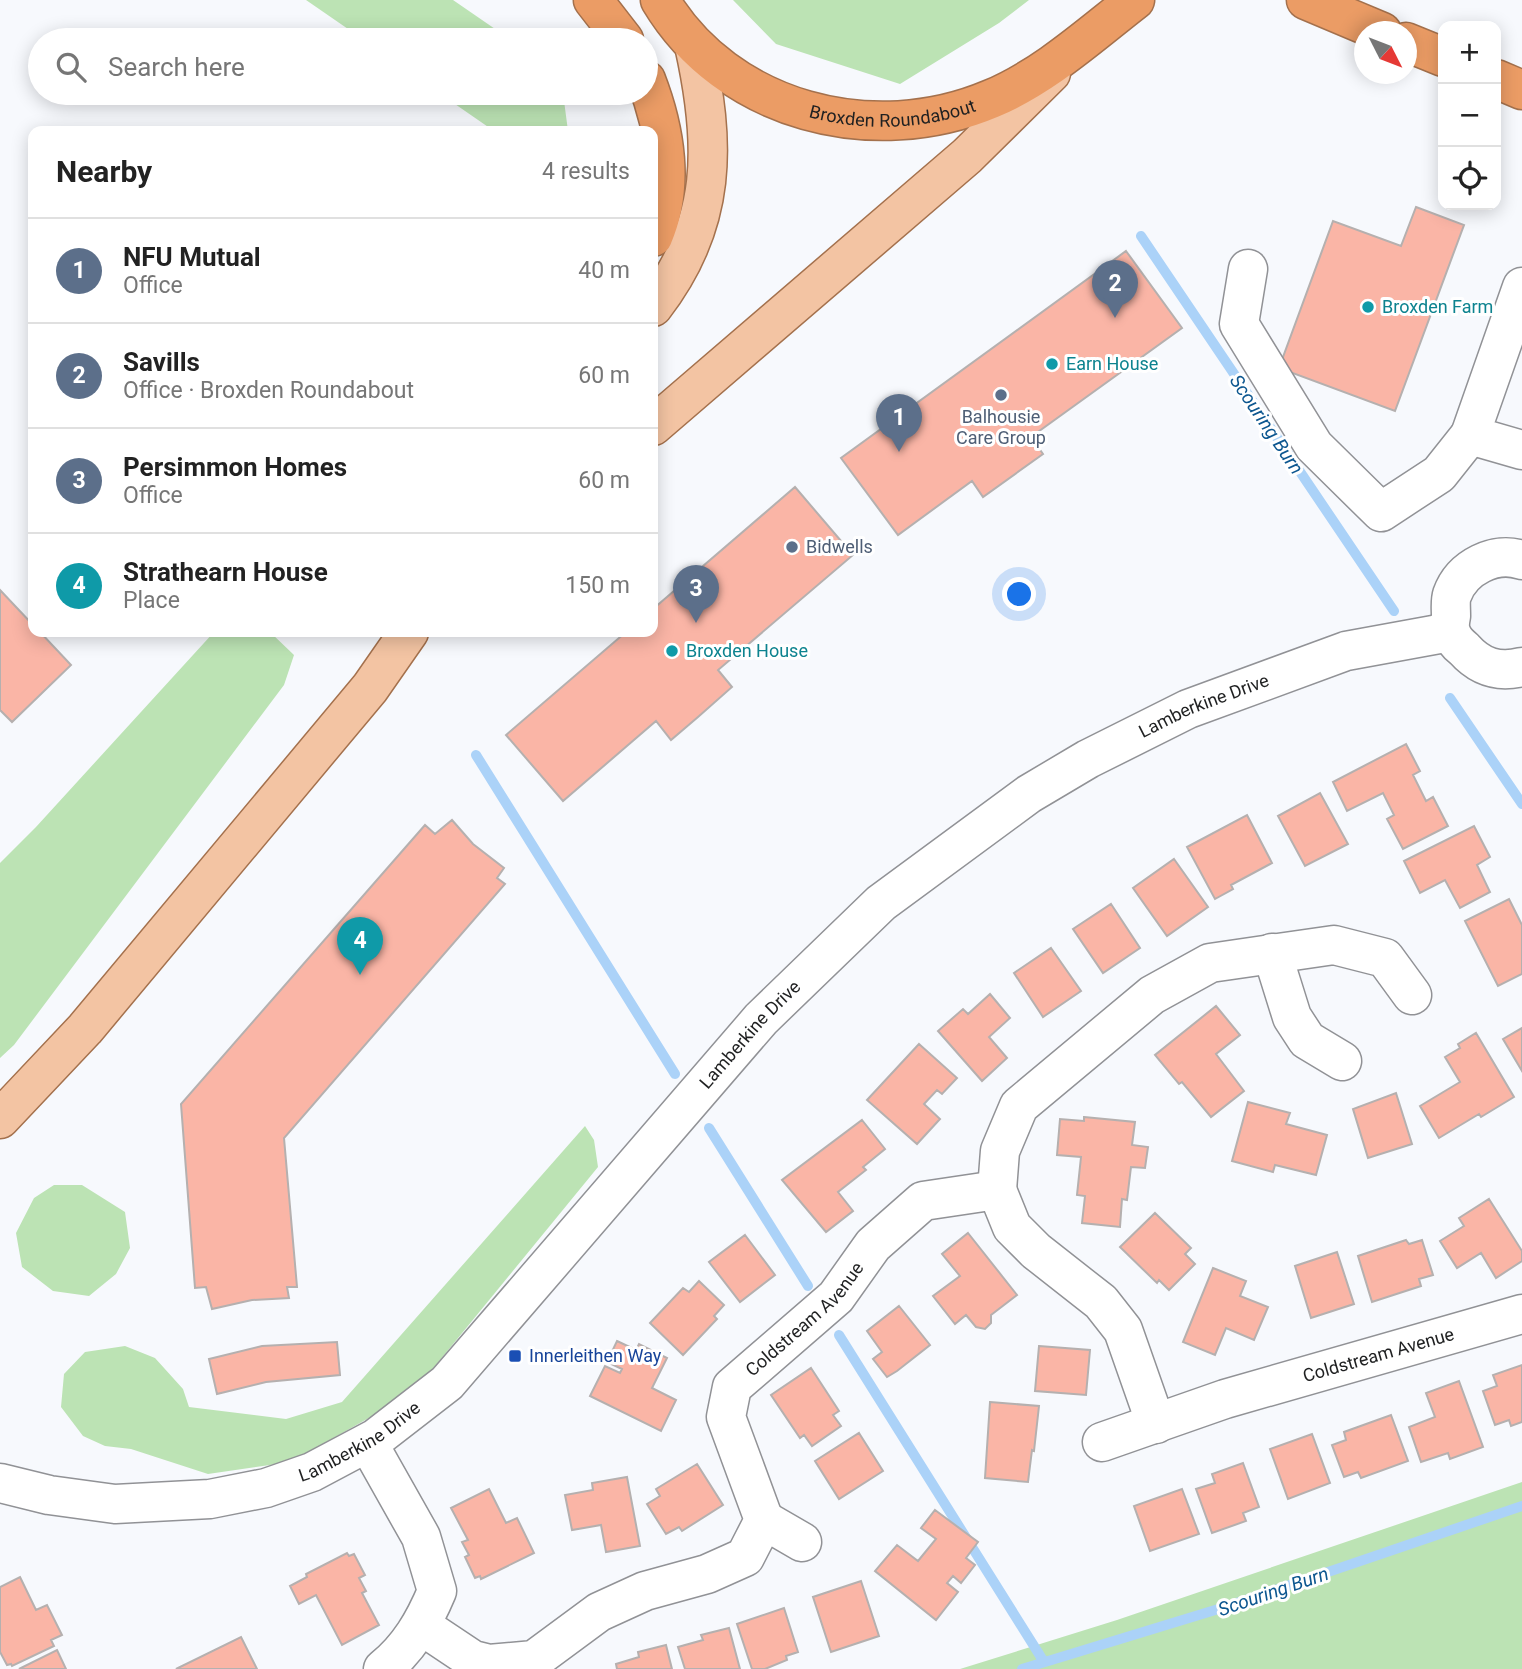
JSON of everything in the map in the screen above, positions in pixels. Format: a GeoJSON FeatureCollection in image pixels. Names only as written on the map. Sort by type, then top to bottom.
{"type":"FeatureCollection","features":[{"type":"Feature","properties":{"kind":"highway"},"geometry":{"type":"LineString","coordinates":[[593,0],[615,28]]}},
{"type":"Feature","properties":{"kind":"highway","name":"Broxden Roundabout"},"geometry":{"type":"LineString","coordinates":[[662,5],[694,45],[727,73],[764,95],[802,110],[840,119],[879,122],[918,120],[956,112],[993,99],[1027,80],[1135,0]]}},
{"type":"Feature","properties":{"kind":"highway"},"geometry":{"type":"LineString","coordinates":[[1306,0],[1356,21]]}},
{"type":"Feature","properties":{"kind":"highway"},"geometry":{"type":"LineString","coordinates":[[1417,46],[1438,55]]}},
{"type":"Feature","properties":{"kind":"highway"},"geometry":{"type":"LineString","coordinates":[[1501,81],[1522,90]]}},
{"type":"Feature","properties":{"kind":"highway"},"geometry":{"type":"LineString","coordinates":[[655,105],[664,143],[666,182],[658,226]]}},
{"type":"Feature","properties":{"kind":"main road"},"geometry":{"type":"LineString","coordinates":[[658,422],[967,156],[1090,35]]}},
{"type":"Feature","properties":{"kind":"main road"},"geometry":{"type":"LineString","coordinates":[[658,300],[669,286],[693,238],[705,194],[709,143],[706,97],[694,45]]}},
{"type":"Feature","properties":{"kind":"main road"},"geometry":{"type":"LineString","coordinates":[[0,1119],[85,1029],[370,688],[405,637]]}},
{"type":"Feature","properties":{"kind":"main road"},"geometry":{"type":"LineString","coordinates":[[370,688],[423,637]]}},
{"type":"Feature","properties":{"kind":"street"},"geometry":{"type":"LineString","coordinates":[[1248,269],[1239,324],[1314,446],[1381,512],[1439,474],[1470,435],[1522,287]]}},
{"type":"Feature","properties":{"kind":"street"},"geometry":{"type":"LineString","coordinates":[[1470,435],[1522,450]]}},
{"type":"Feature","properties":{"kind":"street"},"geometry":{"type":"LineString","coordinates":[[1522,560],[1511,556],[1483,561],[1462,577],[1451,596],[1450,632],[1474,660],[1488,667],[1507,670],[1522,667]]}},
{"type":"Feature","properties":{"kind":"street","name":"Lamberkine Drive"},"geometry":{"type":"LineString","coordinates":[[0,1483],[49,1495],[116,1504],[210,1499],[266,1488],[312,1472],[368,1443],[447,1383],[761,1019],[881,903],[1029,794],[1088,759],[1188,709],[1346,651],[1450,632]]}},
{"type":"Feature","properties":{"kind":"street"},"geometry":{"type":"LineString","coordinates":[[1156,1424],[1123,1330],[1101,1302],[1036,1251],[1012,1227],[997,1190],[1000,1151],[1020,1106],[1152,995],[1210,963],[1334,945],[1385,958],[1412,995]]}},
{"type":"Feature","properties":{"kind":"street"},"geometry":{"type":"LineString","coordinates":[[1272,953],[1292,1017],[1307,1040],[1342,1061]]}},
{"type":"Feature","properties":{"kind":"street","name":"Coldstream Avenue"},"geometry":{"type":"LineString","coordinates":[[764,1520],[726,1417],[732,1387],[836,1297],[873,1245],[923,1201],[997,1190]]}},
{"type":"Feature","properties":{"kind":"street","name":"Coldstream Avenue"},"geometry":{"type":"LineString","coordinates":[[1102,1441],[1226,1399],[1522,1314]]}},
{"type":"Feature","properties":{"kind":"street"},"geometry":{"type":"LineString","coordinates":[[368,1443],[421,1537],[437,1591],[422,1626],[398,1657],[383,1669]]}},
{"type":"Feature","properties":{"kind":"street","name":"Lamberkine Drive"},"geometry":{"type":"LineString","coordinates":[[0,1462],[116,1504]]}},
{"type":"Feature","properties":{"kind":"street"},"geometry":{"type":"LineString","coordinates":[[422,1626],[473,1660],[489,1664],[534,1661],[599,1612],[645,1591],[707,1574],[745,1557],[764,1520],[802,1542]]}},
{"type":"Feature","properties":{"kind":"green space"},"geometry":{"type":"Polygon","coordinates":[[[306,0],[453,0],[494,28],[347,28],[306,0]]]}},
{"type":"Feature","properties":{"kind":"green space"},"geometry":{"type":"Polygon","coordinates":[[[733,0],[1029,0],[999,23],[900,84],[776,44],[733,0]]]}},
{"type":"Feature","properties":{"kind":"green space"},"geometry":{"type":"Polygon","coordinates":[[[456,105],[565,105],[567,126],[487,126],[456,105]]]}},
{"type":"Feature","properties":{"kind":"green space"},"geometry":{"type":"Polygon","coordinates":[[[209,637],[275,637],[294,655],[284,685],[14,1045],[0,1058],[0,863],[209,637]]]}},
{"type":"Feature","properties":{"kind":"green space"},"geometry":{"type":"Polygon","coordinates":[[[585,1126],[594,1140],[598,1167],[413,1393],[291,1462],[208,1474],[131,1449],[105,1446],[83,1436],[61,1407],[64,1374],[85,1352],[125,1346],[155,1358],[183,1389],[189,1407],[286,1419],[342,1402],[585,1126]]]}},
{"type":"Feature","properties":{"kind":"green space"},"geometry":{"type":"Polygon","coordinates":[[[54,1185],[82,1185],[125,1212],[130,1248],[116,1274],[89,1296],[53,1291],[22,1267],[16,1233],[34,1198],[54,1185]]]}},
{"type":"Feature","properties":{"kind":"green space"},"geometry":{"type":"Polygon","coordinates":[[[1522,1482],[1522,1669],[960,1669],[1117,1620],[1522,1482]]]}},
{"type":"Feature","properties":{"kind":"building","name":"Broxden Farm"},"geometry":{"type":"Polygon","coordinates":[[[1416,207],[1464,225],[1395,411],[1279,368],[1333,221],[1401,246],[1416,207]]]}},
{"type":"Feature","properties":{"kind":"building","name":"Earn House"},"geometry":{"type":"Polygon","coordinates":[[[1126,251],[1182,328],[1031,437],[1043,454],[983,497],[972,481],[898,535],[841,458],[1126,251]]]}},
{"type":"Feature","properties":{"kind":"building","name":"Broxden House"},"geometry":{"type":"Polygon","coordinates":[[[795,487],[853,555],[718,670],[732,687],[671,740],[656,721],[563,801],[506,735],[620,637],[658,637],[658,605],[795,487]]]}},
{"type":"Feature","properties":{"kind":"building"},"geometry":{"type":"Polygon","coordinates":[[[0,590],[28,620],[28,637],[45,637],[71,665],[12,722],[0,710],[0,590]]]}},
{"type":"Feature","properties":{"kind":"building"},"geometry":{"type":"Polygon","coordinates":[[[1406,744],[1420,771],[1413,775],[1426,801],[1433,797],[1448,826],[1403,849],[1387,819],[1394,815],[1383,793],[1347,811],[1333,782],[1406,744]]]}},
{"type":"Feature","properties":{"kind":"building"},"geometry":{"type":"Polygon","coordinates":[[[1320,793],[1348,844],[1305,866],[1278,816],[1320,793]]]}},
{"type":"Feature","properties":{"kind":"building"},"geometry":{"type":"Polygon","coordinates":[[[1247,815],[1272,863],[1231,885],[1233,889],[1215,899],[1187,847],[1247,815]]]}},
{"type":"Feature","properties":{"kind":"building"},"geometry":{"type":"Polygon","coordinates":[[[452,820],[473,844],[504,868],[497,878],[505,884],[284,1138],[297,1287],[287,1287],[289,1298],[252,1300],[212,1309],[206,1287],[195,1288],[181,1104],[425,825],[435,834],[452,820]]]}},
{"type":"Feature","properties":{"kind":"building"},"geometry":{"type":"Polygon","coordinates":[[[1474,826],[1490,857],[1477,865],[1490,892],[1460,908],[1445,880],[1420,893],[1404,861],[1474,826]]]}},
{"type":"Feature","properties":{"kind":"building"},"geometry":{"type":"Polygon","coordinates":[[[1174,859],[1208,907],[1167,936],[1133,888],[1174,859]]]}},
{"type":"Feature","properties":{"kind":"building"},"geometry":{"type":"Polygon","coordinates":[[[1509,899],[1522,925],[1522,974],[1498,986],[1465,921],[1509,899]]]}},
{"type":"Feature","properties":{"kind":"building"},"geometry":{"type":"Polygon","coordinates":[[[1111,904],[1140,948],[1103,973],[1073,929],[1111,904]]]}},
{"type":"Feature","properties":{"kind":"building"},"geometry":{"type":"Polygon","coordinates":[[[1051,948],[1081,991],[1043,1017],[1014,973],[1051,948]]]}},
{"type":"Feature","properties":{"kind":"building"},"geometry":{"type":"Polygon","coordinates":[[[990,994],[1010,1018],[989,1037],[1007,1058],[982,1081],[938,1031],[963,1009],[968,1014],[990,994]]]}},
{"type":"Feature","properties":{"kind":"building"},"geometry":{"type":"Polygon","coordinates":[[[1216,1006],[1240,1035],[1216,1054],[1244,1091],[1211,1117],[1155,1055],[1216,1006]]]}},
{"type":"Feature","properties":{"kind":"building"},"geometry":{"type":"Polygon","coordinates":[[[1522,1028],[1522,1071],[1503,1039],[1522,1028]]]}},
{"type":"Feature","properties":{"kind":"building"},"geometry":{"type":"Polygon","coordinates":[[[1476,1033],[1514,1097],[1439,1138],[1420,1106],[1460,1082],[1445,1057],[1460,1048],[1458,1044],[1476,1033]]]}},
{"type":"Feature","properties":{"kind":"building"},"geometry":{"type":"Polygon","coordinates":[[[919,1044],[957,1078],[942,1094],[937,1090],[924,1104],[940,1119],[917,1144],[867,1100],[919,1044]]]}},
{"type":"Feature","properties":{"kind":"building"},"geometry":{"type":"Polygon","coordinates":[[[1396,1093],[1412,1144],[1368,1158],[1353,1109],[1396,1093]]]}},
{"type":"Feature","properties":{"kind":"building"},"geometry":{"type":"Polygon","coordinates":[[[1248,1102],[1290,1113],[1286,1124],[1327,1135],[1316,1175],[1275,1165],[1273,1172],[1232,1161],[1248,1102]]]}},
{"type":"Feature","properties":{"kind":"building"},"geometry":{"type":"Polygon","coordinates":[[[1084,1117],[1135,1122],[1132,1145],[1148,1147],[1145,1168],[1131,1167],[1127,1200],[1122,1199],[1120,1227],[1082,1223],[1085,1196],[1077,1195],[1081,1157],[1057,1155],[1060,1119],[1084,1121],[1084,1117]]]}},
{"type":"Feature","properties":{"kind":"building"},"geometry":{"type":"Polygon","coordinates":[[[862,1120],[885,1149],[863,1167],[866,1170],[838,1192],[853,1211],[826,1232],[782,1180],[862,1120]]]}},
{"type":"Feature","properties":{"kind":"building"},"geometry":{"type":"Polygon","coordinates":[[[1489,1199],[1522,1251],[1522,1261],[1496,1278],[1481,1253],[1457,1268],[1440,1241],[1464,1226],[1459,1218],[1489,1199]]]}},
{"type":"Feature","properties":{"kind":"building"},"geometry":{"type":"Polygon","coordinates":[[[1155,1213],[1191,1248],[1185,1254],[1195,1264],[1169,1290],[1159,1280],[1157,1283],[1120,1247],[1155,1213]]]}},
{"type":"Feature","properties":{"kind":"building"},"geometry":{"type":"Polygon","coordinates":[[[968,1233],[1017,1295],[991,1315],[991,1323],[985,1329],[976,1327],[966,1315],[955,1324],[933,1296],[960,1276],[942,1254],[968,1233]]]}},
{"type":"Feature","properties":{"kind":"building"},"geometry":{"type":"Polygon","coordinates":[[[745,1235],[775,1275],[740,1302],[709,1262],[745,1235]]]}},
{"type":"Feature","properties":{"kind":"building"},"geometry":{"type":"Polygon","coordinates":[[[1406,1240],[1409,1244],[1422,1240],[1433,1275],[1419,1279],[1421,1286],[1372,1302],[1358,1256],[1406,1240]]]}},
{"type":"Feature","properties":{"kind":"building"},"geometry":{"type":"Polygon","coordinates":[[[1337,1252],[1354,1304],[1311,1318],[1295,1266],[1337,1252]]]}},
{"type":"Feature","properties":{"kind":"building"},"geometry":{"type":"Polygon","coordinates":[[[1213,1268],[1246,1281],[1240,1296],[1268,1307],[1254,1340],[1226,1328],[1215,1355],[1183,1342],[1213,1268]]]}},
{"type":"Feature","properties":{"kind":"building"},"geometry":{"type":"Polygon","coordinates":[[[699,1281],[724,1305],[714,1316],[717,1319],[683,1355],[650,1323],[683,1288],[689,1292],[699,1281]]]}},
{"type":"Feature","properties":{"kind":"building"},"geometry":{"type":"Polygon","coordinates":[[[899,1306],[930,1345],[887,1377],[873,1359],[882,1352],[867,1331],[899,1306]]]}},
{"type":"Feature","properties":{"kind":"building"},"geometry":{"type":"Polygon","coordinates":[[[617,1341],[636,1350],[639,1344],[667,1358],[652,1388],[676,1400],[661,1431],[590,1396],[605,1366],[620,1373],[622,1369],[607,1362],[617,1341]]]}},
{"type":"Feature","properties":{"kind":"building"},"geometry":{"type":"Polygon","coordinates":[[[337,1342],[340,1375],[266,1382],[217,1394],[209,1359],[262,1346],[337,1342]]]}},
{"type":"Feature","properties":{"kind":"building"},"geometry":{"type":"Polygon","coordinates":[[[1039,1346],[1090,1350],[1086,1395],[1035,1391],[1039,1346]]]}},
{"type":"Feature","properties":{"kind":"building"},"geometry":{"type":"Polygon","coordinates":[[[1522,1365],[1522,1422],[1511,1426],[1509,1420],[1495,1425],[1483,1391],[1497,1386],[1493,1375],[1522,1365]]]}},
{"type":"Feature","properties":{"kind":"building"},"geometry":{"type":"Polygon","coordinates":[[[811,1368],[839,1411],[833,1415],[841,1426],[812,1446],[804,1435],[800,1438],[771,1395],[811,1368]]]}},
{"type":"Feature","properties":{"kind":"building"},"geometry":{"type":"Polygon","coordinates":[[[1459,1381],[1483,1447],[1450,1459],[1448,1453],[1421,1462],[1409,1427],[1435,1417],[1426,1393],[1459,1381]]]}},
{"type":"Feature","properties":{"kind":"building"},"geometry":{"type":"Polygon","coordinates":[[[990,1402],[1039,1406],[1028,1482],[985,1478],[990,1402]]]}},
{"type":"Feature","properties":{"kind":"building"},"geometry":{"type":"Polygon","coordinates":[[[1391,1415],[1408,1461],[1361,1478],[1358,1472],[1344,1477],[1332,1445],[1346,1440],[1344,1432],[1391,1415]]]}},
{"type":"Feature","properties":{"kind":"building"},"geometry":{"type":"Polygon","coordinates":[[[859,1433],[883,1471],[839,1499],[815,1461],[859,1433]]]}},
{"type":"Feature","properties":{"kind":"building"},"geometry":{"type":"Polygon","coordinates":[[[1312,1434],[1330,1483],[1288,1499],[1270,1449],[1312,1434]]]}},
{"type":"Feature","properties":{"kind":"building"},"geometry":{"type":"Polygon","coordinates":[[[1243,1463],[1259,1507],[1243,1513],[1246,1521],[1212,1533],[1196,1489],[1215,1483],[1212,1474],[1243,1463]]]}},
{"type":"Feature","properties":{"kind":"building"},"geometry":{"type":"Polygon","coordinates":[[[697,1464],[723,1505],[682,1531],[679,1527],[666,1534],[647,1504],[660,1496],[656,1489],[697,1464]]]}},
{"type":"Feature","properties":{"kind":"building"},"geometry":{"type":"Polygon","coordinates":[[[627,1477],[640,1546],[606,1552],[601,1525],[572,1530],[565,1495],[593,1490],[592,1483],[627,1477]]]}},
{"type":"Feature","properties":{"kind":"building"},"geometry":{"type":"Polygon","coordinates":[[[489,1489],[506,1523],[517,1518],[534,1553],[481,1579],[480,1576],[475,1578],[465,1557],[469,1555],[462,1542],[468,1540],[451,1508],[489,1489]]]}},
{"type":"Feature","properties":{"kind":"building"},"geometry":{"type":"Polygon","coordinates":[[[1182,1489],[1199,1534],[1150,1551],[1134,1506],[1182,1489]]]}},
{"type":"Feature","properties":{"kind":"building"},"geometry":{"type":"Polygon","coordinates":[[[935,1510],[978,1542],[966,1558],[975,1565],[961,1583],[953,1576],[947,1583],[958,1592],[936,1620],[875,1571],[897,1545],[918,1561],[936,1539],[921,1528],[935,1510]]]}},
{"type":"Feature","properties":{"kind":"building"},"geometry":{"type":"Polygon","coordinates":[[[347,1553],[349,1556],[354,1554],[365,1575],[359,1578],[366,1591],[362,1593],[379,1625],[342,1645],[316,1595],[299,1604],[290,1586],[307,1577],[306,1574],[347,1553]]]}},
{"type":"Feature","properties":{"kind":"building"},"geometry":{"type":"Polygon","coordinates":[[[20,1577],[36,1610],[47,1605],[62,1635],[51,1640],[54,1646],[12,1666],[7,1665],[0,1652],[0,1587],[20,1577]]]}},
{"type":"Feature","properties":{"kind":"building"},"geometry":{"type":"Polygon","coordinates":[[[861,1581],[879,1636],[831,1652],[813,1597],[861,1581]]]}},
{"type":"Feature","properties":{"kind":"building"},"geometry":{"type":"Polygon","coordinates":[[[784,1608],[798,1652],[765,1669],[752,1669],[737,1624],[784,1608]]]}},
{"type":"Feature","properties":{"kind":"building"},"geometry":{"type":"Polygon","coordinates":[[[729,1628],[740,1669],[685,1669],[678,1647],[703,1640],[701,1635],[729,1628]]]}},
{"type":"Feature","properties":{"kind":"building"},"geometry":{"type":"Polygon","coordinates":[[[241,1637],[257,1669],[176,1669],[241,1637]]]}},
{"type":"Feature","properties":{"kind":"building"},"geometry":{"type":"Polygon","coordinates":[[[666,1645],[672,1669],[617,1669],[616,1664],[639,1657],[638,1652],[666,1645]]]}},
{"type":"Feature","properties":{"kind":"building"},"geometry":{"type":"Polygon","coordinates":[[[57,1650],[66,1669],[19,1669],[57,1650]]]}},
{"type":"Feature","properties":{"kind":"waterway","name":"Scouring Burn"},"geometry":{"type":"LineString","coordinates":[[1141,236],[1394,611]]}},
{"type":"Feature","properties":{"kind":"waterway","name":"Scouring Burn"},"geometry":{"type":"LineString","coordinates":[[1450,698],[1522,804]]}},
{"type":"Feature","properties":{"kind":"waterway"},"geometry":{"type":"LineString","coordinates":[[476,755],[675,1074]]}},
{"type":"Feature","properties":{"kind":"waterway"},"geometry":{"type":"LineString","coordinates":[[709,1128],[808,1286]]}},
{"type":"Feature","properties":{"kind":"waterway"},"geometry":{"type":"LineString","coordinates":[[839,1335],[1044,1662]]}},
{"type":"Feature","properties":{"kind":"waterway","name":"Scouring Burn"},"geometry":{"type":"LineString","coordinates":[[1022,1669],[1225,1607],[1522,1506]]}},
{"type":"Feature","properties":{"kind":"place","name":"Broxden Farm"},"geometry":{"type":"Point","coordinates":[1368,307]}},
{"type":"Feature","properties":{"kind":"place","name":"Savills"},"geometry":{"type":"Point","coordinates":[1115,318]}},
{"type":"Feature","properties":{"kind":"place","name":"Earn House"},"geometry":{"type":"Point","coordinates":[1052,364]}},
{"type":"Feature","properties":{"kind":"place","name":"Balhousie Care Group"},"geometry":{"type":"Point","coordinates":[1001,395]}},
{"type":"Feature","properties":{"kind":"place","name":"NFU Mutual"},"geometry":{"type":"Point","coordinates":[899,452]}},
{"type":"Feature","properties":{"kind":"place","name":"Bidwells"},"geometry":{"type":"Point","coordinates":[792,547]}},
{"type":"Feature","properties":{"kind":"place","name":"Persimmon Homes"},"geometry":{"type":"Point","coordinates":[696,623]}},
{"type":"Feature","properties":{"kind":"place","name":"Broxden House"},"geometry":{"type":"Point","coordinates":[672,651]}},
{"type":"Feature","properties":{"kind":"place","name":"Strathearn House"},"geometry":{"type":"Point","coordinates":[360,975]}},
{"type":"Feature","properties":{"kind":"place","name":"Innerleithen Way"},"geometry":{"type":"Point","coordinates":[515,1356]}}]}
